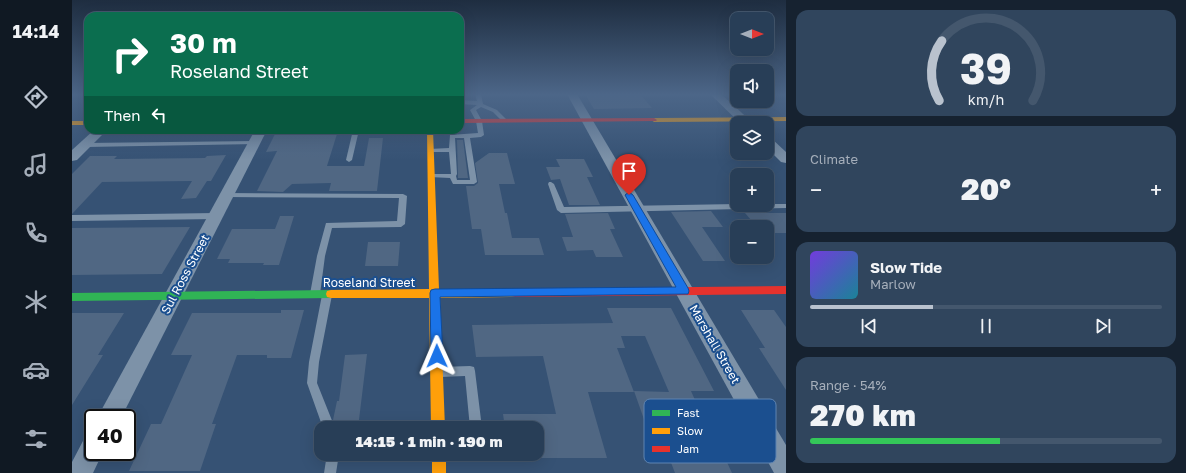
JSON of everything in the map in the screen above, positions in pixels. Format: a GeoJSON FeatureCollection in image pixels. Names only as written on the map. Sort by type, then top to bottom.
{"type":"FeatureCollection","features":[{"type":"Feature","properties":{"kind":"street","name":"Marshall Street"},"geometry":{"type":"LineString","coordinates":[[584,116],[746,399]]}},
{"type":"Feature","properties":{"kind":"street"},"geometry":{"type":"LineString","coordinates":[[774,120],[786,119]]}},
{"type":"Feature","properties":{"kind":"street"},"geometry":{"type":"LineString","coordinates":[[464,121],[730,121]]}},
{"type":"Feature","properties":{"kind":"street"},"geometry":{"type":"LineString","coordinates":[[72,123],[84,123]]}},
{"type":"Feature","properties":{"kind":"street"},"geometry":{"type":"LineString","coordinates":[[72,157],[97,134]]}},
{"type":"Feature","properties":{"kind":"street"},"geometry":{"type":"LineString","coordinates":[[430,134],[438,421]]}},
{"type":"Feature","properties":{"kind":"street","name":"Sul Ross Street"},"geometry":{"type":"LineString","coordinates":[[114,409],[258,137]]}},
{"type":"Feature","properties":{"kind":"street"},"geometry":{"type":"LineString","coordinates":[[774,147],[786,158]]}},
{"type":"Feature","properties":{"kind":"street","name":"Roseland Street"},"geometry":{"type":"LineString","coordinates":[[72,297],[786,290]]}},
{"type":"Feature","properties":{"kind":"street","name":"Marshall Street"},"geometry":{"type":"LineString","coordinates":[[776,452],[786,470]]}},
{"type":"Feature","properties":{"kind":"street"},"geometry":{"type":"LineString","coordinates":[[80,473],[86,461]]}},
{"type":"Feature","properties":{"kind":"street"},"geometry":{"type":"LineString","coordinates":[[439,461],[440,473]]}},
{"type":"Feature","properties":{"kind":"lane"},"geometry":{"type":"LineString","coordinates":[[467,136],[474,182],[455,182],[452,176],[454,174],[452,136],[481,134],[479,121],[476,116]]}},
{"type":"Feature","properties":{"kind":"lane"},"geometry":{"type":"LineString","coordinates":[[500,116],[504,120]]}},
{"type":"Feature","properties":{"kind":"lane"},"geometry":{"type":"LineString","coordinates":[[349,160],[355,134]]}},
{"type":"Feature","properties":{"kind":"lane"},"geometry":{"type":"LineString","coordinates":[[85,145],[258,137]]}},
{"type":"Feature","properties":{"kind":"lane"},"geometry":{"type":"LineString","coordinates":[[431,150],[452,150]]}},
{"type":"Feature","properties":{"kind":"lane"},"geometry":{"type":"LineString","coordinates":[[432,176],[452,176]]}},
{"type":"Feature","properties":{"kind":"lane"},"geometry":{"type":"LineString","coordinates":[[551,184],[560,210],[786,206]]}},
{"type":"Feature","properties":{"kind":"lane"},"geometry":{"type":"LineString","coordinates":[[227,195],[403,196],[401,224],[329,225],[321,256],[315,294]]}},
{"type":"Feature","properties":{"kind":"lane"},"geometry":{"type":"LineString","coordinates":[[72,218],[216,216]]}},
{"type":"Feature","properties":{"kind":"lane"},"geometry":{"type":"LineString","coordinates":[[326,421],[312,382],[314,362],[328,294]]}},
{"type":"Feature","properties":{"kind":"lane"},"geometry":{"type":"LineString","coordinates":[[437,372],[470,371],[475,421]]}},
{"type":"Feature","properties":{"kind":"lane"},"geometry":{"type":"LineString","coordinates":[[330,473],[331,461]]}},
{"type":"Feature","properties":{"kind":"building"},"geometry":{"type":"Polygon","coordinates":[[[275,134],[337,134],[327,166],[364,166],[369,138],[383,138],[377,191],[329,191],[331,183],[292,184],[283,192],[257,191],[277,151],[266,152],[275,134]]]}},
{"type":"Feature","properties":{"kind":"building"},"geometry":{"type":"Polygon","coordinates":[[[457,140],[463,140],[468,178],[458,178],[457,140]]]}},
{"type":"Feature","properties":{"kind":"building"},"geometry":{"type":"Polygon","coordinates":[[[489,153],[507,153],[515,184],[499,184],[512,238],[539,238],[544,255],[485,255],[481,229],[472,229],[466,186],[474,186],[478,183],[475,163],[489,153]]]}},
{"type":"Feature","properties":{"kind":"building"},"geometry":{"type":"Polygon","coordinates":[[[226,155],[211,181],[207,181],[196,198],[181,199],[192,181],[102,182],[72,214],[72,174],[90,156],[117,156],[114,159],[205,158],[207,156],[226,155]]]}},
{"type":"Feature","properties":{"kind":"building"},"geometry":{"type":"Polygon","coordinates":[[[556,159],[584,159],[593,177],[587,177],[600,205],[569,205],[560,179],[551,180],[546,167],[560,167],[556,159]]]}},
{"type":"Feature","properties":{"kind":"building"},"geometry":{"type":"Polygon","coordinates":[[[711,211],[723,227],[702,227],[725,261],[703,261],[671,212],[711,211]]]}},
{"type":"Feature","properties":{"kind":"building"},"geometry":{"type":"Polygon","coordinates":[[[608,213],[615,229],[610,229],[623,257],[596,257],[593,250],[567,251],[562,237],[573,237],[565,214],[608,213]]]}},
{"type":"Feature","properties":{"kind":"building"},"geometry":{"type":"Polygon","coordinates":[[[745,213],[786,213],[786,233],[774,233],[774,220],[751,220],[745,213]]]}},
{"type":"Feature","properties":{"kind":"building"},"geometry":{"type":"Polygon","coordinates":[[[280,216],[294,216],[279,265],[263,265],[264,263],[228,263],[230,259],[217,259],[232,229],[275,229],[280,216]]]}},
{"type":"Feature","properties":{"kind":"building"},"geometry":{"type":"Polygon","coordinates":[[[190,227],[162,274],[72,275],[72,228],[190,227]]]}},
{"type":"Feature","properties":{"kind":"building"},"geometry":{"type":"Polygon","coordinates":[[[368,242],[400,242],[398,266],[365,266],[368,242]]]}},
{"type":"Feature","properties":{"kind":"building"},"geometry":{"type":"Polygon","coordinates":[[[607,308],[671,308],[714,391],[691,391],[695,399],[644,399],[644,419],[634,391],[669,392],[645,336],[621,336],[625,348],[617,348],[634,392],[588,392],[607,458],[544,458],[544,421],[504,421],[503,414],[556,414],[543,356],[476,357],[472,325],[613,323],[607,308]]]}},
{"type":"Feature","properties":{"kind":"building"},"geometry":{"type":"Polygon","coordinates":[[[281,310],[304,310],[291,358],[267,358],[267,355],[237,355],[212,424],[216,424],[200,471],[129,471],[134,461],[136,461],[136,456],[151,424],[161,424],[192,355],[171,355],[192,313],[281,313],[281,310]]]}},
{"type":"Feature","properties":{"kind":"building"},"geometry":{"type":"Polygon","coordinates":[[[741,310],[774,310],[786,327],[786,390],[759,348],[765,348],[741,310]]]}},
{"type":"Feature","properties":{"kind":"building"},"geometry":{"type":"Polygon","coordinates":[[[72,313],[124,313],[98,355],[103,355],[72,405],[72,313]]]}},
{"type":"Feature","properties":{"kind":"building"},"geometry":{"type":"Polygon","coordinates":[[[367,354],[359,421],[333,420],[337,401],[339,401],[345,355],[367,354]]]}},
{"type":"Feature","properties":{"kind":"building"},"geometry":{"type":"Polygon","coordinates":[[[671,463],[727,463],[732,473],[675,473],[671,463]]]}},
{"type":"Feature","properties":{"kind":"traffic: fast"},"geometry":{"type":"LineString","coordinates":[[72,297],[331,294]]}},
{"type":"Feature","properties":{"kind":"traffic: slow"},"geometry":{"type":"LineString","coordinates":[[654,120],[786,119]]}},
{"type":"Feature","properties":{"kind":"traffic: slow"},"geometry":{"type":"LineString","coordinates":[[72,123],[84,123]]}},
{"type":"Feature","properties":{"kind":"traffic: slow"},"geometry":{"type":"LineString","coordinates":[[430,134],[438,421]]}},
{"type":"Feature","properties":{"kind":"traffic: slow"},"geometry":{"type":"LineString","coordinates":[[331,294],[515,293]]}},
{"type":"Feature","properties":{"kind":"traffic: slow"},"geometry":{"type":"LineString","coordinates":[[439,461],[439,473]]}},
{"type":"Feature","properties":{"kind":"traffic: jam"},"geometry":{"type":"LineString","coordinates":[[464,121],[654,120]]}},
{"type":"Feature","properties":{"kind":"traffic: jam"},"geometry":{"type":"LineString","coordinates":[[515,293],[786,290]]}},
{"type":"Feature","properties":{"kind":"route"},"geometry":{"type":"LineString","coordinates":[[437,356],[435,293],[684,291],[629,195]]}}]}
